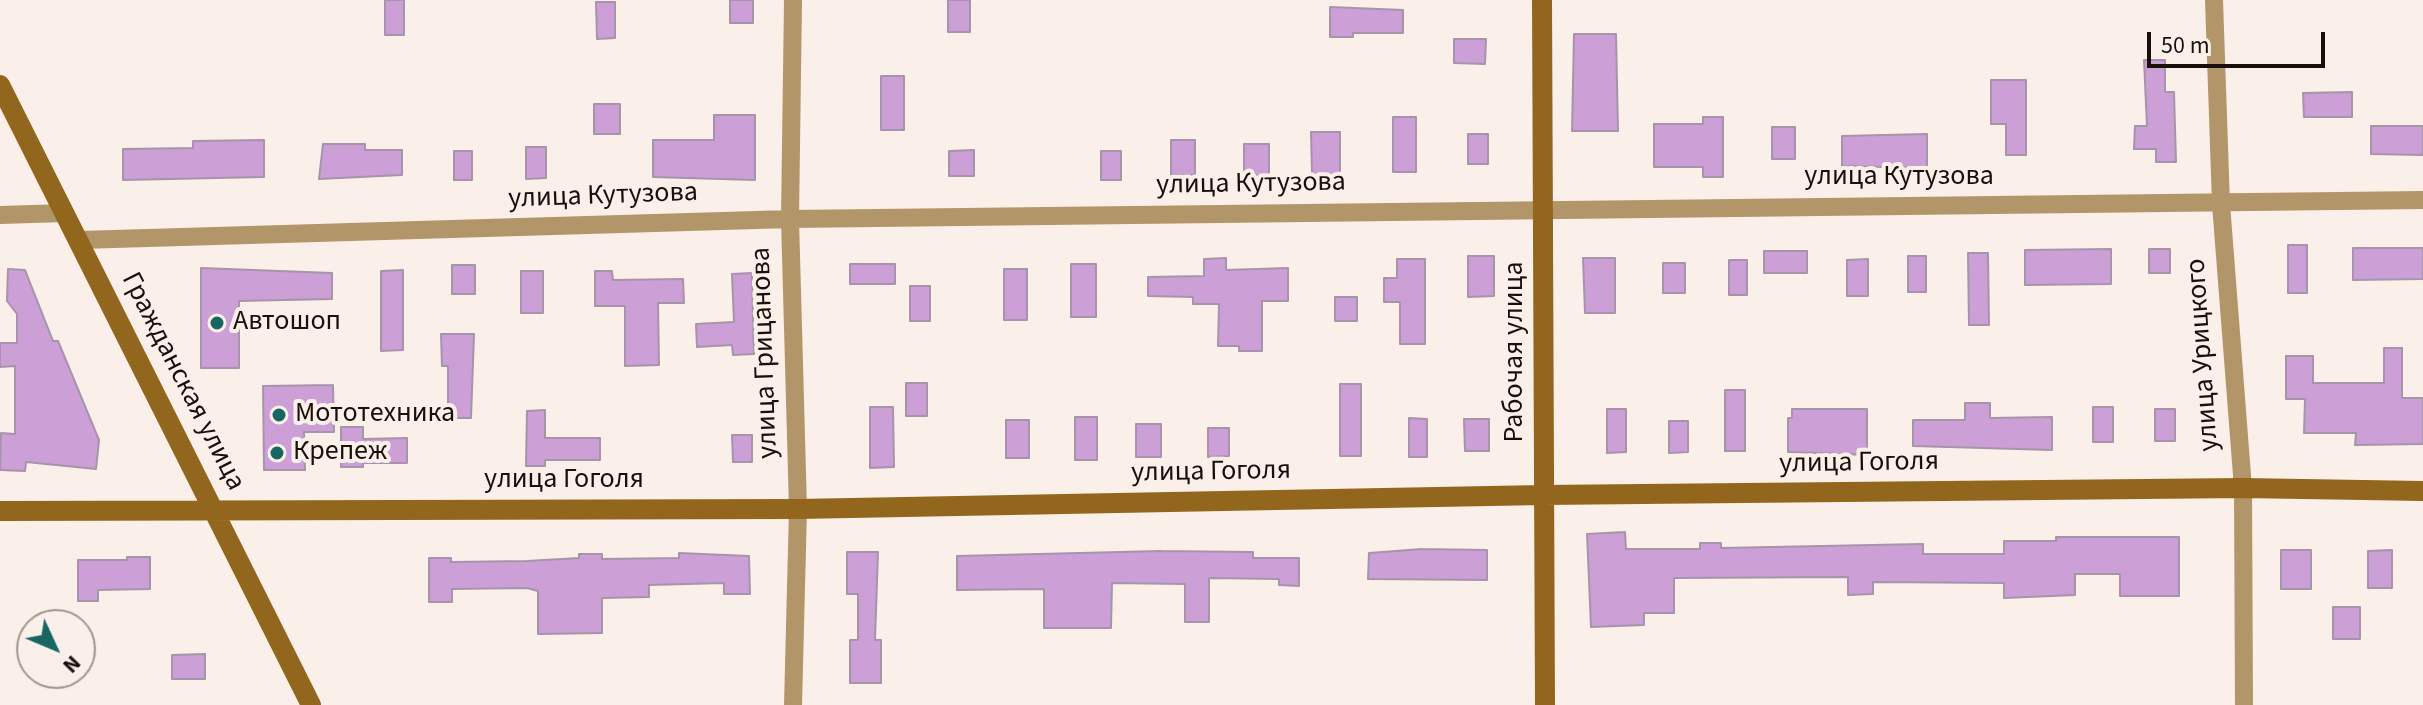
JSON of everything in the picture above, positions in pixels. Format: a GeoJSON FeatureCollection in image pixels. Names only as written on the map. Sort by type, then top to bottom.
{"type":"FeatureCollection","features":[{"type":"Feature","properties":{"kind":"main road","name":"Рабочая улица"},"geometry":{"type":"LineString","coordinates":[[1542,0],[1545,705]]}},
{"type":"Feature","properties":{"kind":"main road","name":"Гражданская улица"},"geometry":{"type":"LineString","coordinates":[[0,85],[311,705]]}},
{"type":"Feature","properties":{"kind":"main road","name":"улица Гоголя"},"geometry":{"type":"LineString","coordinates":[[0,511],[798,509],[1543,495],[2243,488],[2423,491]]}},
{"type":"Feature","properties":{"kind":"street","name":"улица Грицанова"},"geometry":{"type":"LineString","coordinates":[[793,0],[790,219],[798,509],[793,705]]}},
{"type":"Feature","properties":{"kind":"street","name":"улица Урицкого"},"geometry":{"type":"LineString","coordinates":[[2214,0],[2221,204],[2243,488],[2244,705]]}},
{"type":"Feature","properties":{"kind":"street","name":"улица Кутузова"},"geometry":{"type":"LineString","coordinates":[[80,240],[790,219],[2423,200]]}},
{"type":"Feature","properties":{"kind":"street"},"geometry":{"type":"LineString","coordinates":[[0,215],[65,213]]}},
{"type":"Feature","properties":{"kind":"building"},"geometry":{"type":"Polygon","coordinates":[[[385,0],[404,0],[404,35],[385,35],[385,0]]]}},
{"type":"Feature","properties":{"kind":"building"},"geometry":{"type":"Polygon","coordinates":[[[730,0],[753,0],[753,23],[730,23],[730,0]]]}},
{"type":"Feature","properties":{"kind":"building"},"geometry":{"type":"Polygon","coordinates":[[[948,0],[970,0],[970,32],[948,32],[948,0]]]}},
{"type":"Feature","properties":{"kind":"building"},"geometry":{"type":"Polygon","coordinates":[[[596,2],[615,2],[615,38],[597,39],[596,2]]]}},
{"type":"Feature","properties":{"kind":"building"},"geometry":{"type":"Polygon","coordinates":[[[1330,7],[1403,10],[1403,33],[1353,33],[1353,37],[1330,37],[1330,7]]]}},
{"type":"Feature","properties":{"kind":"building"},"geometry":{"type":"Polygon","coordinates":[[[1574,34],[1616,34],[1618,131],[1572,131],[1574,34]]]}},
{"type":"Feature","properties":{"kind":"building"},"geometry":{"type":"Polygon","coordinates":[[[1454,39],[1486,39],[1485,64],[1454,63],[1454,39]]]}},
{"type":"Feature","properties":{"kind":"building"},"geometry":{"type":"Polygon","coordinates":[[[2144,60],[2165,60],[2165,92],[2174,92],[2176,162],[2156,162],[2156,149],[2134,149],[2135,126],[2147,126],[2144,60]]]}},
{"type":"Feature","properties":{"kind":"building"},"geometry":{"type":"Polygon","coordinates":[[[881,76],[904,76],[904,130],[881,130],[881,76]]]}},
{"type":"Feature","properties":{"kind":"building"},"geometry":{"type":"Polygon","coordinates":[[[1991,80],[2026,80],[2026,155],[2006,155],[2006,124],[1991,124],[1991,80]]]}},
{"type":"Feature","properties":{"kind":"building"},"geometry":{"type":"Polygon","coordinates":[[[2352,92],[2352,117],[2304,117],[2303,93],[2352,92]]]}},
{"type":"Feature","properties":{"kind":"building"},"geometry":{"type":"Polygon","coordinates":[[[594,104],[620,104],[620,134],[594,134],[594,104]]]}},
{"type":"Feature","properties":{"kind":"building"},"geometry":{"type":"Polygon","coordinates":[[[714,115],[755,115],[755,180],[653,177],[653,140],[714,140],[714,115]]]}},
{"type":"Feature","properties":{"kind":"building"},"geometry":{"type":"Polygon","coordinates":[[[1393,117],[1416,117],[1416,172],[1393,172],[1393,117]]]}},
{"type":"Feature","properties":{"kind":"building"},"geometry":{"type":"Polygon","coordinates":[[[1703,117],[1723,117],[1723,177],[1703,177],[1703,167],[1654,167],[1654,124],[1703,124],[1703,117]]]}},
{"type":"Feature","properties":{"kind":"building"},"geometry":{"type":"Polygon","coordinates":[[[2371,126],[2423,126],[2423,155],[2371,154],[2371,126]]]}},
{"type":"Feature","properties":{"kind":"building"},"geometry":{"type":"Polygon","coordinates":[[[1772,127],[1795,127],[1795,159],[1772,159],[1772,127]]]}},
{"type":"Feature","properties":{"kind":"building"},"geometry":{"type":"Polygon","coordinates":[[[1311,132],[1340,132],[1340,174],[1312,174],[1311,132]]]}},
{"type":"Feature","properties":{"kind":"building"},"geometry":{"type":"Polygon","coordinates":[[[1468,134],[1488,134],[1488,164],[1468,164],[1468,134]]]}},
{"type":"Feature","properties":{"kind":"building"},"geometry":{"type":"Polygon","coordinates":[[[1927,134],[1927,168],[1842,166],[1842,136],[1927,134]]]}},
{"type":"Feature","properties":{"kind":"building"},"geometry":{"type":"Polygon","coordinates":[[[264,140],[264,177],[123,180],[123,149],[193,148],[193,141],[264,140]]]}},
{"type":"Feature","properties":{"kind":"building"},"geometry":{"type":"Polygon","coordinates":[[[1171,140],[1195,140],[1195,175],[1171,175],[1171,140]]]}},
{"type":"Feature","properties":{"kind":"building"},"geometry":{"type":"Polygon","coordinates":[[[323,144],[365,144],[365,150],[402,150],[402,175],[319,179],[323,144]]]}},
{"type":"Feature","properties":{"kind":"building"},"geometry":{"type":"Polygon","coordinates":[[[1244,144],[1269,144],[1269,175],[1244,175],[1244,144]]]}},
{"type":"Feature","properties":{"kind":"building"},"geometry":{"type":"Polygon","coordinates":[[[526,147],[546,147],[546,178],[526,179],[526,147]]]}},
{"type":"Feature","properties":{"kind":"building"},"geometry":{"type":"Polygon","coordinates":[[[974,150],[974,176],[949,176],[949,151],[974,150]]]}},
{"type":"Feature","properties":{"kind":"building"},"geometry":{"type":"Polygon","coordinates":[[[454,151],[472,151],[472,180],[454,180],[454,151]]]}},
{"type":"Feature","properties":{"kind":"building"},"geometry":{"type":"Polygon","coordinates":[[[1101,151],[1121,151],[1121,180],[1101,180],[1101,151]]]}},
{"type":"Feature","properties":{"kind":"building"},"geometry":{"type":"Polygon","coordinates":[[[2288,245],[2307,245],[2307,293],[2288,293],[2288,245]]]}},
{"type":"Feature","properties":{"kind":"building"},"geometry":{"type":"Polygon","coordinates":[[[2353,248],[2423,248],[2423,279],[2353,280],[2353,248]]]}},
{"type":"Feature","properties":{"kind":"building"},"geometry":{"type":"Polygon","coordinates":[[[2111,249],[2111,284],[2025,285],[2025,250],[2111,249]]]}},
{"type":"Feature","properties":{"kind":"building"},"geometry":{"type":"Polygon","coordinates":[[[2149,249],[2170,249],[2170,273],[2149,273],[2149,249]]]}},
{"type":"Feature","properties":{"kind":"building"},"geometry":{"type":"Polygon","coordinates":[[[1764,251],[1807,251],[1807,273],[1764,273],[1764,251]]]}},
{"type":"Feature","properties":{"kind":"building"},"geometry":{"type":"Polygon","coordinates":[[[1968,253],[1988,253],[1989,325],[1969,325],[1968,253]]]}},
{"type":"Feature","properties":{"kind":"building"},"geometry":{"type":"Polygon","coordinates":[[[1468,256],[1494,256],[1494,296],[1468,297],[1468,256]]]}},
{"type":"Feature","properties":{"kind":"building"},"geometry":{"type":"Polygon","coordinates":[[[1908,256],[1926,256],[1926,292],[1908,292],[1908,256]]]}},
{"type":"Feature","properties":{"kind":"building"},"geometry":{"type":"Polygon","coordinates":[[[1226,258],[1226,270],[1288,268],[1288,301],[1262,301],[1262,351],[1239,351],[1239,346],[1218,346],[1219,304],[1193,304],[1193,297],[1148,296],[1148,277],[1204,276],[1204,259],[1226,258]]]}},
{"type":"Feature","properties":{"kind":"building"},"geometry":{"type":"Polygon","coordinates":[[[1583,258],[1615,258],[1615,313],[1585,313],[1583,258]]]}},
{"type":"Feature","properties":{"kind":"building"},"geometry":{"type":"Polygon","coordinates":[[[1397,259],[1425,259],[1425,344],[1400,344],[1400,302],[1384,302],[1384,278],[1397,278],[1397,259]]]}},
{"type":"Feature","properties":{"kind":"building"},"geometry":{"type":"Polygon","coordinates":[[[1868,259],[1868,296],[1847,296],[1847,260],[1868,259]]]}},
{"type":"Feature","properties":{"kind":"building"},"geometry":{"type":"Polygon","coordinates":[[[1729,260],[1747,260],[1747,295],[1729,295],[1729,260]]]}},
{"type":"Feature","properties":{"kind":"building"},"geometry":{"type":"Polygon","coordinates":[[[1663,263],[1685,263],[1685,293],[1663,293],[1663,263]]]}},
{"type":"Feature","properties":{"kind":"building"},"geometry":{"type":"Polygon","coordinates":[[[850,264],[895,264],[895,284],[850,284],[850,264]]]}},
{"type":"Feature","properties":{"kind":"building"},"geometry":{"type":"Polygon","coordinates":[[[1071,264],[1096,264],[1096,317],[1071,317],[1071,264]]]}},
{"type":"Feature","properties":{"kind":"building"},"geometry":{"type":"Polygon","coordinates":[[[452,265],[475,265],[475,294],[452,294],[452,265]]]}},
{"type":"Feature","properties":{"kind":"building"},"geometry":{"type":"Polygon","coordinates":[[[201,268],[332,273],[332,299],[239,301],[239,368],[201,368],[201,268]]]}},
{"type":"Feature","properties":{"kind":"building"},"geometry":{"type":"Polygon","coordinates":[[[8,269],[25,270],[53,341],[58,341],[99,440],[96,469],[26,462],[25,471],[0,470],[1,433],[15,434],[15,366],[0,367],[0,343],[17,343],[17,314],[7,301],[8,269]]]}},
{"type":"Feature","properties":{"kind":"building"},"geometry":{"type":"Polygon","coordinates":[[[1004,269],[1027,269],[1027,320],[1004,320],[1004,269]]]}},
{"type":"Feature","properties":{"kind":"building"},"geometry":{"type":"Polygon","coordinates":[[[403,270],[403,350],[381,351],[381,271],[403,270]]]}},
{"type":"Feature","properties":{"kind":"building"},"geometry":{"type":"Polygon","coordinates":[[[521,271],[543,271],[543,313],[521,313],[521,271]]]}},
{"type":"Feature","properties":{"kind":"building"},"geometry":{"type":"Polygon","coordinates":[[[595,271],[612,271],[613,280],[683,279],[684,303],[658,303],[659,365],[625,366],[625,306],[595,306],[595,271]]]}},
{"type":"Feature","properties":{"kind":"building"},"geometry":{"type":"Polygon","coordinates":[[[752,273],[754,354],[733,355],[732,345],[697,347],[696,324],[734,322],[732,274],[752,273]]]}},
{"type":"Feature","properties":{"kind":"building"},"geometry":{"type":"Polygon","coordinates":[[[910,286],[930,286],[930,321],[910,321],[910,286]]]}},
{"type":"Feature","properties":{"kind":"building"},"geometry":{"type":"Polygon","coordinates":[[[1335,297],[1357,297],[1357,321],[1335,321],[1335,297]]]}},
{"type":"Feature","properties":{"kind":"building"},"geometry":{"type":"Polygon","coordinates":[[[441,334],[474,334],[471,418],[448,418],[448,366],[442,366],[441,334]]]}},
{"type":"Feature","properties":{"kind":"building"},"geometry":{"type":"Polygon","coordinates":[[[2384,348],[2402,348],[2402,398],[2423,398],[2423,444],[2355,445],[2356,433],[2304,433],[2305,399],[2286,399],[2286,356],[2313,356],[2313,383],[2384,383],[2384,348]]]}},
{"type":"Feature","properties":{"kind":"building"},"geometry":{"type":"Polygon","coordinates":[[[906,383],[927,383],[927,416],[906,416],[906,383]]]}},
{"type":"Feature","properties":{"kind":"building"},"geometry":{"type":"Polygon","coordinates":[[[1340,384],[1361,384],[1361,456],[1340,456],[1340,384]]]}},
{"type":"Feature","properties":{"kind":"building"},"geometry":{"type":"Polygon","coordinates":[[[333,385],[334,432],[304,432],[305,470],[264,470],[263,386],[333,385]]]}},
{"type":"Feature","properties":{"kind":"building"},"geometry":{"type":"Polygon","coordinates":[[[1725,390],[1745,390],[1745,451],[1725,451],[1725,390]]]}},
{"type":"Feature","properties":{"kind":"building"},"geometry":{"type":"Polygon","coordinates":[[[1965,403],[1990,403],[1990,418],[2052,417],[2052,450],[1913,446],[1913,420],[1965,420],[1965,403]]]}},
{"type":"Feature","properties":{"kind":"building"},"geometry":{"type":"Polygon","coordinates":[[[870,407],[893,407],[894,467],[870,468],[870,407]]]}},
{"type":"Feature","properties":{"kind":"building"},"geometry":{"type":"Polygon","coordinates":[[[2093,407],[2113,407],[2113,442],[2093,442],[2093,407]]]}},
{"type":"Feature","properties":{"kind":"building"},"geometry":{"type":"Polygon","coordinates":[[[1607,409],[1626,409],[1626,452],[1607,453],[1607,409]]]}},
{"type":"Feature","properties":{"kind":"building"},"geometry":{"type":"Polygon","coordinates":[[[1792,409],[1867,409],[1867,455],[1788,452],[1788,418],[1792,418],[1792,409]]]}},
{"type":"Feature","properties":{"kind":"building"},"geometry":{"type":"Polygon","coordinates":[[[2155,409],[2175,409],[2175,441],[2155,441],[2155,409]]]}},
{"type":"Feature","properties":{"kind":"building"},"geometry":{"type":"Polygon","coordinates":[[[545,410],[545,438],[600,438],[600,460],[545,460],[545,466],[526,466],[527,411],[545,410]]]}},
{"type":"Feature","properties":{"kind":"building"},"geometry":{"type":"Polygon","coordinates":[[[1075,417],[1097,417],[1097,460],[1075,460],[1075,417]]]}},
{"type":"Feature","properties":{"kind":"building"},"geometry":{"type":"Polygon","coordinates":[[[1409,418],[1427,419],[1427,457],[1409,457],[1409,418]]]}},
{"type":"Feature","properties":{"kind":"building"},"geometry":{"type":"Polygon","coordinates":[[[1464,419],[1489,419],[1489,451],[1465,451],[1464,419]]]}},
{"type":"Feature","properties":{"kind":"building"},"geometry":{"type":"Polygon","coordinates":[[[1006,420],[1029,420],[1029,458],[1006,458],[1006,420]]]}},
{"type":"Feature","properties":{"kind":"building"},"geometry":{"type":"Polygon","coordinates":[[[1669,421],[1688,421],[1688,452],[1669,453],[1669,421]]]}},
{"type":"Feature","properties":{"kind":"building"},"geometry":{"type":"Polygon","coordinates":[[[1136,424],[1161,424],[1161,457],[1136,457],[1136,424]]]}},
{"type":"Feature","properties":{"kind":"building"},"geometry":{"type":"Polygon","coordinates":[[[341,427],[363,427],[363,439],[407,438],[407,463],[363,463],[363,467],[341,467],[341,427]]]}},
{"type":"Feature","properties":{"kind":"building"},"geometry":{"type":"Polygon","coordinates":[[[1208,428],[1229,428],[1229,456],[1208,457],[1208,428]]]}},
{"type":"Feature","properties":{"kind":"building"},"geometry":{"type":"Polygon","coordinates":[[[732,435],[752,435],[752,462],[733,462],[732,435]]]}},
{"type":"Feature","properties":{"kind":"building"},"geometry":{"type":"Polygon","coordinates":[[[1625,532],[1626,549],[1700,549],[1700,543],[1721,543],[1721,548],[1923,544],[1923,554],[2004,554],[2004,541],[2056,541],[2056,537],[2179,537],[2179,596],[2120,596],[2120,574],[2075,574],[2075,595],[2004,598],[2004,583],[1873,582],[1873,594],[1848,595],[1848,577],[1674,578],[1674,613],[1644,613],[1644,625],[1591,627],[1587,534],[1625,532]]]}},
{"type":"Feature","properties":{"kind":"building"},"geometry":{"type":"Polygon","coordinates":[[[1422,549],[1487,550],[1487,580],[1368,579],[1369,553],[1422,549]]]}},
{"type":"Feature","properties":{"kind":"building"},"geometry":{"type":"Polygon","coordinates":[[[2281,550],[2311,550],[2311,589],[2281,589],[2281,550]]]}},
{"type":"Feature","properties":{"kind":"building"},"geometry":{"type":"Polygon","coordinates":[[[2392,550],[2392,588],[2368,588],[2368,551],[2392,550]]]}},
{"type":"Feature","properties":{"kind":"building"},"geometry":{"type":"Polygon","coordinates":[[[847,552],[878,552],[875,640],[881,640],[881,683],[850,683],[850,640],[858,640],[858,594],[847,594],[847,552]]]}},
{"type":"Feature","properties":{"kind":"building"},"geometry":{"type":"Polygon","coordinates":[[[1253,552],[1253,558],[1299,558],[1299,586],[1279,585],[1279,579],[1209,578],[1209,622],[1185,622],[1185,584],[1112,583],[1111,628],[1044,628],[1044,589],[957,590],[957,556],[1253,552]]]}},
{"type":"Feature","properties":{"kind":"building"},"geometry":{"type":"Polygon","coordinates":[[[679,553],[749,556],[750,594],[724,594],[724,583],[649,585],[649,597],[602,598],[602,633],[538,634],[538,591],[527,588],[452,589],[452,602],[429,602],[429,558],[451,558],[451,562],[527,561],[602,554],[602,559],[679,558],[679,553]]]}},
{"type":"Feature","properties":{"kind":"building"},"geometry":{"type":"Polygon","coordinates":[[[127,557],[150,557],[150,589],[98,590],[98,601],[78,601],[78,560],[127,560],[127,557]]]}},
{"type":"Feature","properties":{"kind":"building"},"geometry":{"type":"Polygon","coordinates":[[[2333,607],[2360,607],[2360,639],[2333,639],[2333,607]]]}},
{"type":"Feature","properties":{"kind":"building"},"geometry":{"type":"Polygon","coordinates":[[[205,654],[205,679],[172,679],[172,655],[205,654]]]}},
{"type":"Feature","properties":{"kind":"place","name":"Автошоп"},"geometry":{"type":"Point","coordinates":[217,323]}},
{"type":"Feature","properties":{"kind":"place","name":"Мототехника"},"geometry":{"type":"Point","coordinates":[279,415]}},
{"type":"Feature","properties":{"kind":"place","name":"Крепеж"},"geometry":{"type":"Point","coordinates":[277,453]}}]}
